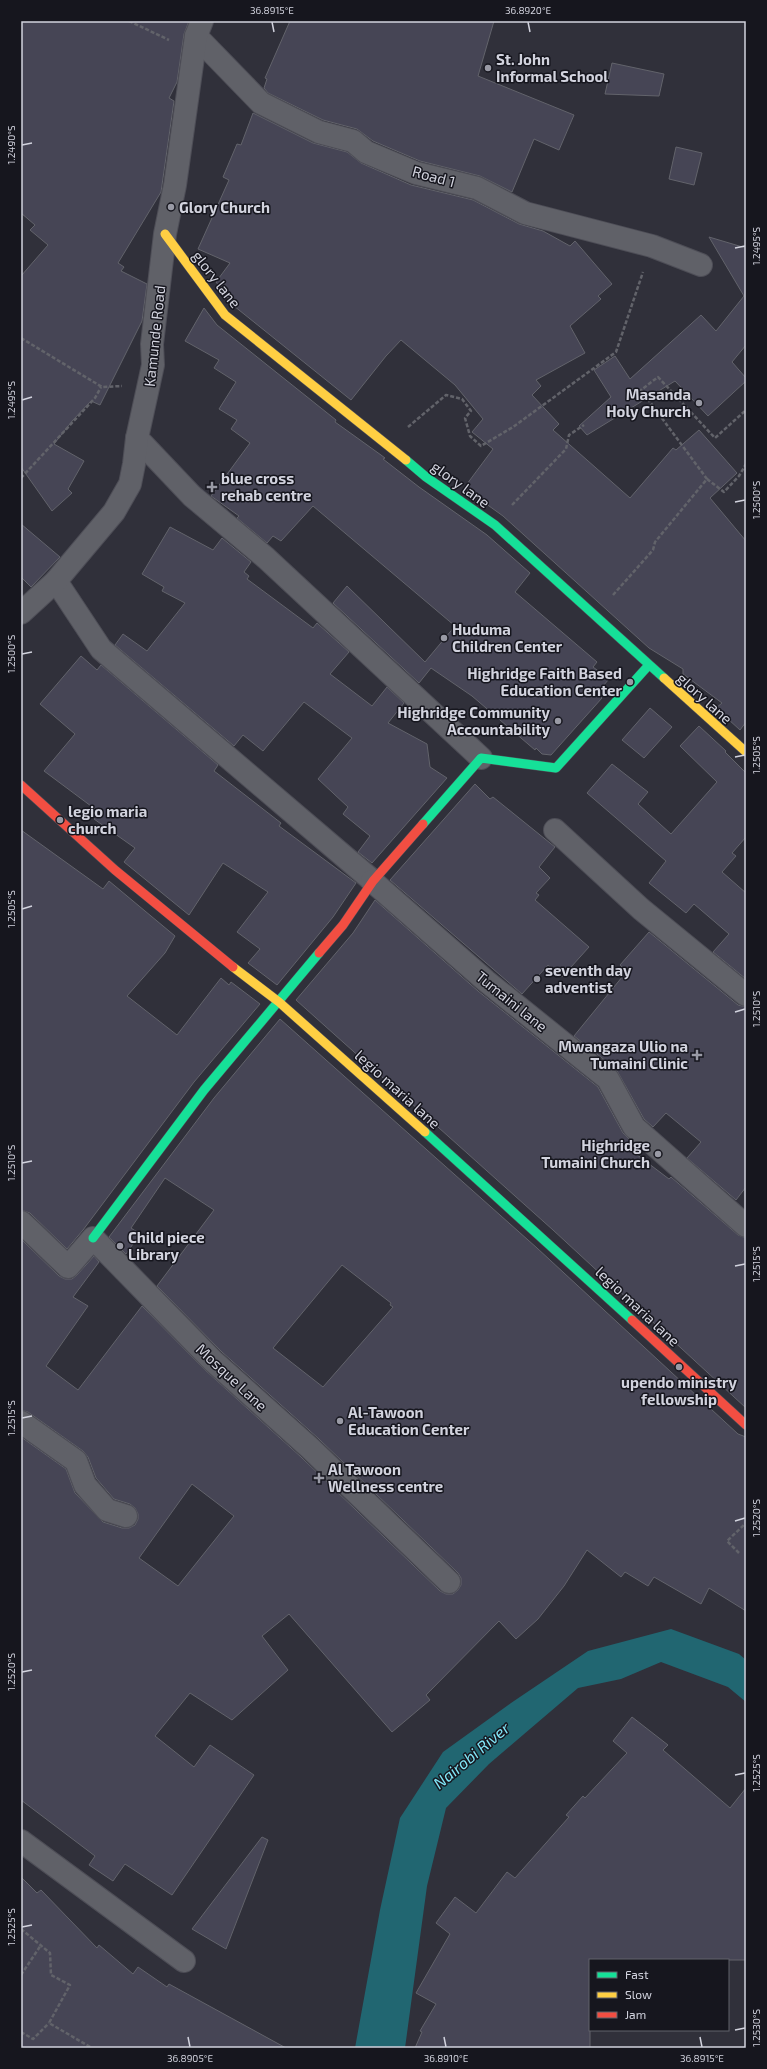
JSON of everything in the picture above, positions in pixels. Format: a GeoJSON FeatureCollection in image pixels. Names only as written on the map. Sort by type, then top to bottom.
{"type":"FeatureCollection","features":[{"type":"Feature","properties":{"kind":"street","name":"Kamunde Road"},"geometry":{"type":"LineString","coordinates":[[21,613],[56,581],[114,512],[130,484],[137,438],[153,366],[152,344],[165,234],[175,185],[199,29]]}},
{"type":"Feature","properties":{"kind":"street","name":"Road 1"},"geometry":{"type":"LineString","coordinates":[[199,29],[261,103],[319,132],[353,141],[366,152],[416,173],[477,188],[525,213],[652,246],[701,265]]}},
{"type":"Feature","properties":{"kind":"street","name":"glory lane"},"geometry":{"type":"LineString","coordinates":[[165,234],[225,315],[273,355],[388,444],[426,477],[495,525],[648,666],[746,752]]}},
{"type":"Feature","properties":{"kind":"street"},"geometry":{"type":"LineString","coordinates":[[137,438],[192,496],[266,558],[480,758],[556,768],[648,666]]}},
{"type":"Feature","properties":{"kind":"street","name":"Tumaini lane"},"geometry":{"type":"LineString","coordinates":[[56,581],[101,648],[486,980],[608,1079],[634,1127],[746,1226]]}},
{"type":"Feature","properties":{"kind":"street"},"geometry":{"type":"LineString","coordinates":[[21,1222],[68,1267],[93,1238],[204,1090],[344,925],[372,881],[480,758]]}},
{"type":"Feature","properties":{"kind":"street","name":"legio maria lane"},"geometry":{"type":"LineString","coordinates":[[21,785],[114,870],[231,966],[279,1002],[545,1239],[746,1425]]}},
{"type":"Feature","properties":{"kind":"street"},"geometry":{"type":"LineString","coordinates":[[555,830],[641,909],[746,995]]}},
{"type":"Feature","properties":{"kind":"street","name":"Mosque Lane"},"geometry":{"type":"LineString","coordinates":[[93,1238],[213,1361],[310,1448],[449,1582]]}},
{"type":"Feature","properties":{"kind":"street"},"geometry":{"type":"LineString","coordinates":[[21,1422],[76,1461],[85,1485],[107,1510],[126,1516]]}},
{"type":"Feature","properties":{"kind":"street"},"geometry":{"type":"LineString","coordinates":[[21,1841],[184,1961]]}},
{"type":"Feature","properties":{"kind":"path"},"geometry":{"type":"LineString","coordinates":[[388,444],[424,412],[446,395],[462,399],[471,411],[465,418],[470,436],[481,446],[513,427],[616,352],[652,246]]}},
{"type":"Feature","properties":{"kind":"path"},"geometry":{"type":"LineString","coordinates":[[21,338],[102,387],[123,386]]}},
{"type":"Feature","properties":{"kind":"path"},"geometry":{"type":"LineString","coordinates":[[746,410],[716,438],[658,377],[641,390],[707,479],[724,492],[739,476],[746,464]]}},
{"type":"Feature","properties":{"kind":"path"},"geometry":{"type":"LineString","coordinates":[[21,478],[95,398],[102,387]]}},
{"type":"Feature","properties":{"kind":"path"},"geometry":{"type":"LineString","coordinates":[[495,525],[566,449],[569,435],[584,425]]}},
{"type":"Feature","properties":{"kind":"path"},"geometry":{"type":"LineString","coordinates":[[594,616],[653,550],[655,542],[707,479]]}},
{"type":"Feature","properties":{"kind":"path"},"geometry":{"type":"LineString","coordinates":[[739,1553],[727,1541],[746,1523]]}},
{"type":"Feature","properties":{"kind":"path"},"geometry":{"type":"LineString","coordinates":[[21,1929],[50,1953],[51,1975],[70,1985],[49,2023],[33,2039],[21,2032]]}},
{"type":"Feature","properties":{"kind":"path"},"geometry":{"type":"LineString","coordinates":[[21,1975],[41,1945]]}},
{"type":"Feature","properties":{"kind":"path"},"geometry":{"type":"LineString","coordinates":[[49,2023],[92,2048]]}},
{"type":"Feature","properties":{"kind":"water","name":"Nairobi River"},"geometry":{"type":"Polygon","coordinates":[[[671,1629],[739,1654],[746,1660],[746,1702],[728,1687],[661,1662],[621,1679],[578,1688],[489,1764],[446,1808],[427,1886],[405,2048],[355,2048],[380,1910],[400,1818],[443,1752],[511,1703],[588,1651],[671,1629]]]}},
{"type":"Feature","properties":{"kind":"building"},"geometry":{"type":"Polygon","coordinates":[[[21,21],[189,21],[184,34],[177,82],[169,98],[174,101],[161,192],[118,263],[124,267],[121,271],[147,284],[142,321],[100,405],[91,401],[73,420],[54,444],[84,461],[68,489],[72,493],[52,511],[21,467],[21,276],[48,245],[30,230],[35,225],[21,213],[21,21]]]}},
{"type":"Feature","properties":{"kind":"building"},"geometry":{"type":"Polygon","coordinates":[[[290,21],[494,21],[478,76],[574,115],[559,150],[534,139],[512,192],[480,176],[420,161],[373,141],[357,129],[323,120],[268,93],[264,88],[267,79],[265,78],[290,21]]]}},
{"type":"Feature","properties":{"kind":"building"},"geometry":{"type":"Polygon","coordinates":[[[612,63],[664,74],[659,96],[605,94],[612,63]]]}},
{"type":"Feature","properties":{"kind":"building"},"geometry":{"type":"Polygon","coordinates":[[[253,113],[313,143],[347,152],[361,163],[411,185],[473,200],[519,224],[543,231],[570,246],[575,241],[612,284],[598,296],[601,299],[570,326],[585,353],[536,380],[541,386],[532,395],[559,424],[553,430],[630,498],[673,448],[676,450],[699,430],[737,473],[710,498],[746,541],[746,722],[740,730],[716,708],[722,703],[683,674],[683,669],[649,648],[503,516],[464,488],[493,449],[472,432],[483,419],[455,385],[401,340],[386,356],[351,400],[234,306],[216,282],[230,263],[198,249],[229,180],[223,177],[237,144],[241,145],[253,113]]]}},
{"type":"Feature","properties":{"kind":"building"},"geometry":{"type":"Polygon","coordinates":[[[676,147],[702,153],[694,185],[669,179],[676,147]]]}},
{"type":"Feature","properties":{"kind":"building"},"geometry":{"type":"Polygon","coordinates":[[[709,237],[746,248],[746,345],[732,362],[746,378],[746,381],[708,416],[675,381],[587,435],[579,426],[611,397],[594,370],[615,356],[630,379],[701,315],[716,331],[744,296],[709,237]]]}},
{"type":"Feature","properties":{"kind":"building"},"geometry":{"type":"Polygon","coordinates":[[[204,308],[217,325],[336,420],[335,422],[385,458],[383,459],[419,487],[487,535],[530,573],[515,592],[597,662],[593,667],[609,679],[597,693],[602,698],[551,755],[542,754],[536,748],[535,750],[472,696],[431,668],[419,683],[333,603],[347,586],[425,662],[455,626],[313,506],[281,541],[273,536],[267,543],[237,518],[239,516],[211,496],[250,443],[231,429],[237,420],[219,409],[236,382],[214,368],[219,360],[185,341],[204,308]]]}},
{"type":"Feature","properties":{"kind":"building"},"geometry":{"type":"Polygon","coordinates":[[[21,524],[60,557],[31,587],[21,577],[21,524]]]}},
{"type":"Feature","properties":{"kind":"building"},"geometry":{"type":"Polygon","coordinates":[[[170,527],[213,550],[222,538],[251,562],[244,572],[249,576],[247,579],[313,628],[317,623],[349,652],[330,674],[372,706],[387,687],[404,703],[388,723],[427,744],[430,767],[447,778],[372,863],[358,852],[370,836],[343,814],[348,807],[318,779],[352,738],[304,702],[263,751],[243,735],[234,746],[115,645],[123,634],[147,651],[185,603],[162,591],[164,587],[142,574],[170,527]]]}},
{"type":"Feature","properties":{"kind":"building"},"geometry":{"type":"Polygon","coordinates":[[[81,656],[97,670],[101,665],[218,765],[214,771],[281,823],[279,826],[356,883],[333,917],[277,985],[248,963],[260,949],[237,932],[268,892],[223,863],[189,915],[124,862],[135,848],[94,819],[99,812],[44,771],[75,734],[40,704],[81,656]]]}},
{"type":"Feature","properties":{"kind":"building"},"geometry":{"type":"Polygon","coordinates":[[[650,708],[672,727],[644,758],[622,740],[650,708]]]}},
{"type":"Feature","properties":{"kind":"building"},"geometry":{"type":"Polygon","coordinates":[[[699,726],[726,751],[725,752],[746,773],[746,837],[732,853],[736,856],[722,872],[746,893],[746,979],[713,952],[729,934],[694,904],[686,913],[649,883],[666,861],[587,793],[612,764],[648,792],[638,804],[671,834],[717,782],[680,746],[699,726]]]}},
{"type":"Feature","properties":{"kind":"building"},"geometry":{"type":"Polygon","coordinates":[[[475,784],[490,799],[493,797],[555,847],[539,867],[550,878],[536,893],[539,895],[535,900],[589,947],[562,977],[548,965],[522,994],[390,880],[475,784]]]}},
{"type":"Feature","properties":{"kind":"building"},"geometry":{"type":"Polygon","coordinates":[[[21,830],[103,889],[109,881],[175,936],[165,953],[127,996],[177,1035],[221,978],[229,985],[231,982],[260,1004],[194,1082],[83,1230],[67,1249],[30,1213],[21,1210],[21,830]]]}},
{"type":"Feature","properties":{"kind":"building"},"geometry":{"type":"Polygon","coordinates":[[[375,900],[478,991],[598,1087],[623,1133],[636,1146],[632,1151],[669,1179],[671,1177],[738,1235],[746,1238],[746,1408],[553,1230],[296,1000],[353,933],[375,900]]]}},
{"type":"Feature","properties":{"kind":"building"},"geometry":{"type":"Polygon","coordinates":[[[649,932],[738,1005],[746,1007],[746,1187],[736,1200],[687,1158],[701,1142],[666,1113],[653,1127],[644,1119],[616,1069],[574,1036],[627,971],[620,965],[649,932]]]}},
{"type":"Feature","properties":{"kind":"building"},"geometry":{"type":"Polygon","coordinates":[[[280,1019],[537,1248],[738,1434],[746,1437],[746,1611],[709,1588],[701,1604],[654,1577],[648,1586],[625,1572],[621,1577],[587,1550],[564,1586],[538,1619],[516,1639],[499,1621],[426,1695],[430,1700],[392,1732],[289,1614],[262,1636],[288,1670],[232,1720],[190,1693],[155,1736],[194,1767],[210,1745],[254,1775],[172,1895],[125,1864],[113,1881],[89,1865],[95,1856],[21,1800],[21,1437],[66,1469],[75,1493],[103,1522],[122,1528],[129,1528],[135,1525],[138,1519],[138,1514],[135,1508],[130,1504],[114,1499],[96,1478],[88,1457],[83,1451],[28,1412],[21,1410],[21,1239],[59,1276],[65,1279],[72,1279],[94,1256],[99,1262],[73,1297],[88,1306],[46,1366],[78,1390],[142,1306],[205,1370],[301,1457],[440,1591],[446,1594],[453,1594],[461,1585],[461,1578],[458,1573],[319,1439],[222,1352],[157,1286],[214,1210],[165,1178],[131,1228],[140,1234],[126,1254],[109,1237],[214,1098],[280,1019]],[[342,1265],[273,1348],[323,1387],[393,1307],[390,1305],[391,1303],[342,1265]],[[192,1484],[139,1558],[178,1586],[234,1516],[192,1484]]]}},
{"type":"Feature","properties":{"kind":"building"},"geometry":{"type":"Polygon","coordinates":[[[632,1717],[668,1745],[663,1750],[730,1808],[746,1788],[746,1960],[589,1959],[590,2048],[415,2048],[422,2032],[420,2031],[436,2004],[416,1993],[450,1934],[436,1923],[455,1897],[476,1913],[507,1872],[515,1878],[569,1817],[566,1815],[583,1796],[585,1798],[627,1753],[613,1741],[632,1717]]]}},
{"type":"Feature","properties":{"kind":"building"},"geometry":{"type":"Polygon","coordinates":[[[262,1837],[268,1840],[226,1949],[192,1929],[262,1837]]]}},
{"type":"Feature","properties":{"kind":"building"},"geometry":{"type":"Polygon","coordinates":[[[21,1877],[37,1893],[41,1890],[97,1948],[99,1945],[133,1974],[138,1967],[167,1987],[169,1984],[286,2048],[21,2048],[21,1877]]]}},
{"type":"Feature","properties":{"kind":"traffic: fast"},"geometry":{"type":"LineString","coordinates":[[406,460],[426,477],[495,525],[664,678]]}},
{"type":"Feature","properties":{"kind":"traffic: fast"},"geometry":{"type":"LineString","coordinates":[[423,824],[481,758],[556,768],[648,666]]}},
{"type":"Feature","properties":{"kind":"traffic: fast"},"geometry":{"type":"LineString","coordinates":[[93,1238],[204,1090],[319,953]]}},
{"type":"Feature","properties":{"kind":"traffic: fast"},"geometry":{"type":"LineString","coordinates":[[425,1132],[632,1320]]}},
{"type":"Feature","properties":{"kind":"traffic: slow"},"geometry":{"type":"LineString","coordinates":[[165,234],[225,315],[406,460]]}},
{"type":"Feature","properties":{"kind":"traffic: slow"},"geometry":{"type":"LineString","coordinates":[[664,678],[746,752]]}},
{"type":"Feature","properties":{"kind":"traffic: slow"},"geometry":{"type":"LineString","coordinates":[[233,967],[279,1002],[425,1132]]}},
{"type":"Feature","properties":{"kind":"traffic: jam"},"geometry":{"type":"LineString","coordinates":[[21,785],[115,870],[233,967]]}},
{"type":"Feature","properties":{"kind":"traffic: jam"},"geometry":{"type":"LineString","coordinates":[[319,953],[343,925],[373,881],[423,824]]}},
{"type":"Feature","properties":{"kind":"traffic: jam"},"geometry":{"type":"LineString","coordinates":[[632,1320],[746,1425]]}},
{"type":"Feature","properties":{"kind":"place","name":"St. John Informal School"},"geometry":{"type":"Point","coordinates":[488,68]}},
{"type":"Feature","properties":{"kind":"place","name":"Glory Church"},"geometry":{"type":"Point","coordinates":[171,207]}},
{"type":"Feature","properties":{"kind":"place","name":"Masanda Holy Church"},"geometry":{"type":"Point","coordinates":[699,403]}},
{"type":"Feature","properties":{"kind":"place","name":"blue cross rehab centre"},"geometry":{"type":"Point","coordinates":[212,487]}},
{"type":"Feature","properties":{"kind":"place","name":"Huduma Children Center"},"geometry":{"type":"Point","coordinates":[444,638]}},
{"type":"Feature","properties":{"kind":"place","name":"Highridge Faith Based Education Center"},"geometry":{"type":"Point","coordinates":[630,682]}},
{"type":"Feature","properties":{"kind":"place","name":"Highridge Community Accountability"},"geometry":{"type":"Point","coordinates":[558,721]}},
{"type":"Feature","properties":{"kind":"place","name":"legio maria church"},"geometry":{"type":"Point","coordinates":[60,820]}},
{"type":"Feature","properties":{"kind":"place","name":"seventh day adventist"},"geometry":{"type":"Point","coordinates":[537,979]}},
{"type":"Feature","properties":{"kind":"place","name":"Mwangaza Ulio na Tumaini Clinic"},"geometry":{"type":"Point","coordinates":[697,1055]}},
{"type":"Feature","properties":{"kind":"place","name":"Highridge Tumaini Church"},"geometry":{"type":"Point","coordinates":[658,1154]}},
{"type":"Feature","properties":{"kind":"place","name":"Child piece Library"},"geometry":{"type":"Point","coordinates":[120,1246]}},
{"type":"Feature","properties":{"kind":"place","name":"upendo ministry fellowship"},"geometry":{"type":"Point","coordinates":[679,1367]}},
{"type":"Feature","properties":{"kind":"place","name":"Al-Tawoon Education Center"},"geometry":{"type":"Point","coordinates":[340,1421]}},
{"type":"Feature","properties":{"kind":"place","name":"Al Tawoon Wellness centre"},"geometry":{"type":"Point","coordinates":[319,1478]}}]}
